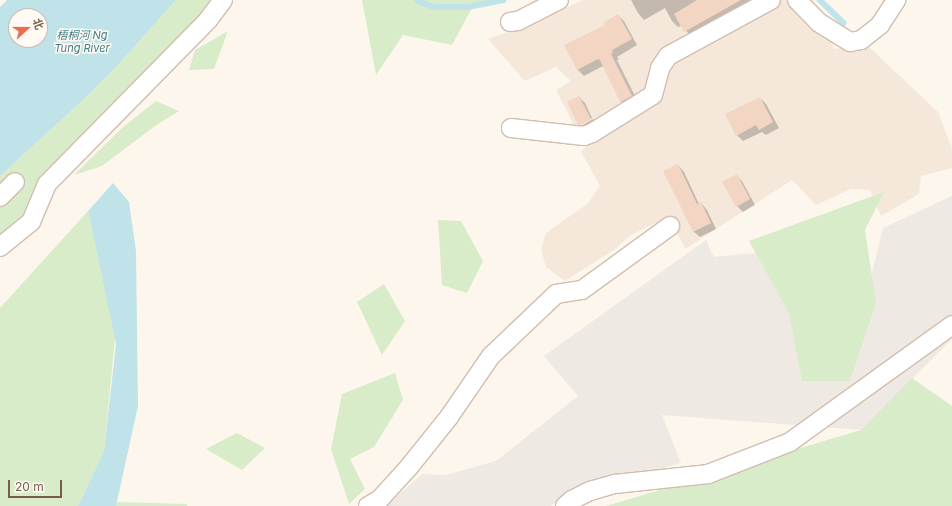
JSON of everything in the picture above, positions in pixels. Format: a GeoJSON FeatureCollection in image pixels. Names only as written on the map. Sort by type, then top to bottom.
{"type":"FeatureCollection","features":[{"type":"Feature","properties":{"kind":"street"},"geometry":{"type":"LineString","coordinates":[[0,247],[31,222],[47,184],[208,20],[223,0]]}},
{"type":"Feature","properties":{"kind":"street"},"geometry":{"type":"LineString","coordinates":[[510,22],[518,21],[559,0]]}},
{"type":"Feature","properties":{"kind":"street"},"geometry":{"type":"LineString","coordinates":[[511,128],[584,136],[592,133],[653,95],[660,68],[668,56],[771,0]]}},
{"type":"Feature","properties":{"kind":"street"},"geometry":{"type":"LineString","coordinates":[[797,0],[818,22],[850,42],[861,40],[880,26],[896,0]]}},
{"type":"Feature","properties":{"kind":"street"},"geometry":{"type":"LineString","coordinates":[[0,197],[16,182]]}},
{"type":"Feature","properties":{"kind":"street"},"geometry":{"type":"LineString","coordinates":[[368,506],[379,500],[409,467],[449,417],[491,356],[556,294],[582,290],[670,226]]}},
{"type":"Feature","properties":{"kind":"street"},"geometry":{"type":"LineString","coordinates":[[565,506],[572,500],[590,491],[615,484],[708,474],[790,442],[952,325]]}},
{"type":"Feature","properties":{"kind":"shaded area"},"geometry":{"type":"Polygon","coordinates":[[[583,0],[807,0],[819,12],[834,49],[868,46],[938,112],[952,149],[952,168],[921,176],[919,194],[881,216],[870,190],[851,189],[816,205],[792,180],[685,249],[669,216],[631,235],[614,250],[565,281],[546,267],[541,249],[546,233],[587,204],[600,186],[581,152],[585,147],[556,90],[571,81],[556,67],[525,81],[488,39],[529,25],[583,0]]]}},
{"type":"Feature","properties":{"kind":"shaded area"},"geometry":{"type":"Polygon","coordinates":[[[952,196],[952,339],[861,430],[662,415],[681,463],[564,495],[551,506],[386,506],[422,474],[446,475],[496,461],[578,396],[544,356],[706,240],[714,257],[785,250],[834,270],[797,357],[849,365],[883,228],[952,196]]]}},
{"type":"Feature","properties":{"kind":"green space"},"geometry":{"type":"Polygon","coordinates":[[[176,0],[216,0],[203,18],[38,182],[26,221],[0,241],[0,176],[83,100],[117,66],[176,0]]]}},
{"type":"Feature","properties":{"kind":"green space"},"geometry":{"type":"Polygon","coordinates":[[[362,0],[490,0],[473,6],[452,45],[403,35],[376,75],[362,0]]]}},
{"type":"Feature","properties":{"kind":"green space"},"geometry":{"type":"Polygon","coordinates":[[[228,31],[214,69],[189,70],[195,50],[228,31]]]}},
{"type":"Feature","properties":{"kind":"green space"},"geometry":{"type":"Polygon","coordinates":[[[156,101],[179,111],[155,126],[102,166],[74,175],[122,128],[156,101]]]}},
{"type":"Feature","properties":{"kind":"green space"},"geometry":{"type":"Polygon","coordinates":[[[884,192],[865,230],[876,303],[850,381],[802,381],[789,313],[749,241],[884,192]]]}},
{"type":"Feature","properties":{"kind":"green space"},"geometry":{"type":"Polygon","coordinates":[[[88,211],[115,338],[104,451],[78,506],[0,506],[0,308],[88,211]]]}},
{"type":"Feature","properties":{"kind":"green space"},"geometry":{"type":"Polygon","coordinates":[[[438,220],[461,221],[483,261],[467,293],[442,285],[438,220]]]}},
{"type":"Feature","properties":{"kind":"green space"},"geometry":{"type":"Polygon","coordinates":[[[384,284],[405,321],[382,355],[357,302],[384,284]]]}},
{"type":"Feature","properties":{"kind":"green space"},"geometry":{"type":"Polygon","coordinates":[[[395,373],[403,400],[374,447],[350,459],[365,489],[349,504],[331,449],[342,394],[395,373]]]}},
{"type":"Feature","properties":{"kind":"green space"},"geometry":{"type":"Polygon","coordinates":[[[912,378],[952,406],[952,506],[606,506],[861,430],[912,378]]]}},
{"type":"Feature","properties":{"kind":"green space"},"geometry":{"type":"Polygon","coordinates":[[[237,433],[265,448],[242,470],[206,449],[237,433]]]}},
{"type":"Feature","properties":{"kind":"green space"},"geometry":{"type":"Polygon","coordinates":[[[117,502],[187,504],[187,506],[116,506],[117,502]]]}},
{"type":"Feature","properties":{"kind":"water","name":"梧桐河 Ng Tung River"},"geometry":{"type":"Polygon","coordinates":[[[7,0],[176,0],[117,66],[83,100],[0,176],[0,7],[7,0]]]}},
{"type":"Feature","properties":{"kind":"water"},"geometry":{"type":"Polygon","coordinates":[[[113,183],[129,202],[136,251],[138,406],[116,506],[78,506],[104,451],[116,344],[88,211],[113,183]]]}},
{"type":"Feature","properties":{"kind":"building"},"geometry":{"type":"Polygon","coordinates":[[[697,0],[741,0],[684,32],[674,14],[697,0]]]}},
{"type":"Feature","properties":{"kind":"building"},"geometry":{"type":"Polygon","coordinates":[[[618,14],[632,39],[612,50],[613,53],[611,54],[632,96],[620,102],[600,60],[598,59],[577,70],[564,45],[605,25],[604,22],[618,14]]]}},
{"type":"Feature","properties":{"kind":"building"},"geometry":{"type":"Polygon","coordinates":[[[579,96],[591,119],[578,125],[567,102],[579,96]]]}},
{"type":"Feature","properties":{"kind":"building"},"geometry":{"type":"Polygon","coordinates":[[[760,97],[773,122],[759,130],[756,125],[736,136],[725,114],[760,97]]]}},
{"type":"Feature","properties":{"kind":"building"},"geometry":{"type":"Polygon","coordinates":[[[678,164],[697,204],[701,202],[711,223],[693,232],[663,171],[678,164]]]}},
{"type":"Feature","properties":{"kind":"building"},"geometry":{"type":"Polygon","coordinates":[[[737,174],[750,199],[736,207],[722,182],[737,174]]]}},
{"type":"Feature","properties":{"kind":"waterway"},"geometry":{"type":"LineString","coordinates":[[417,0],[433,7],[468,7],[503,0]]}},
{"type":"Feature","properties":{"kind":"waterway"},"geometry":{"type":"LineString","coordinates":[[820,0],[844,23]]}}]}
